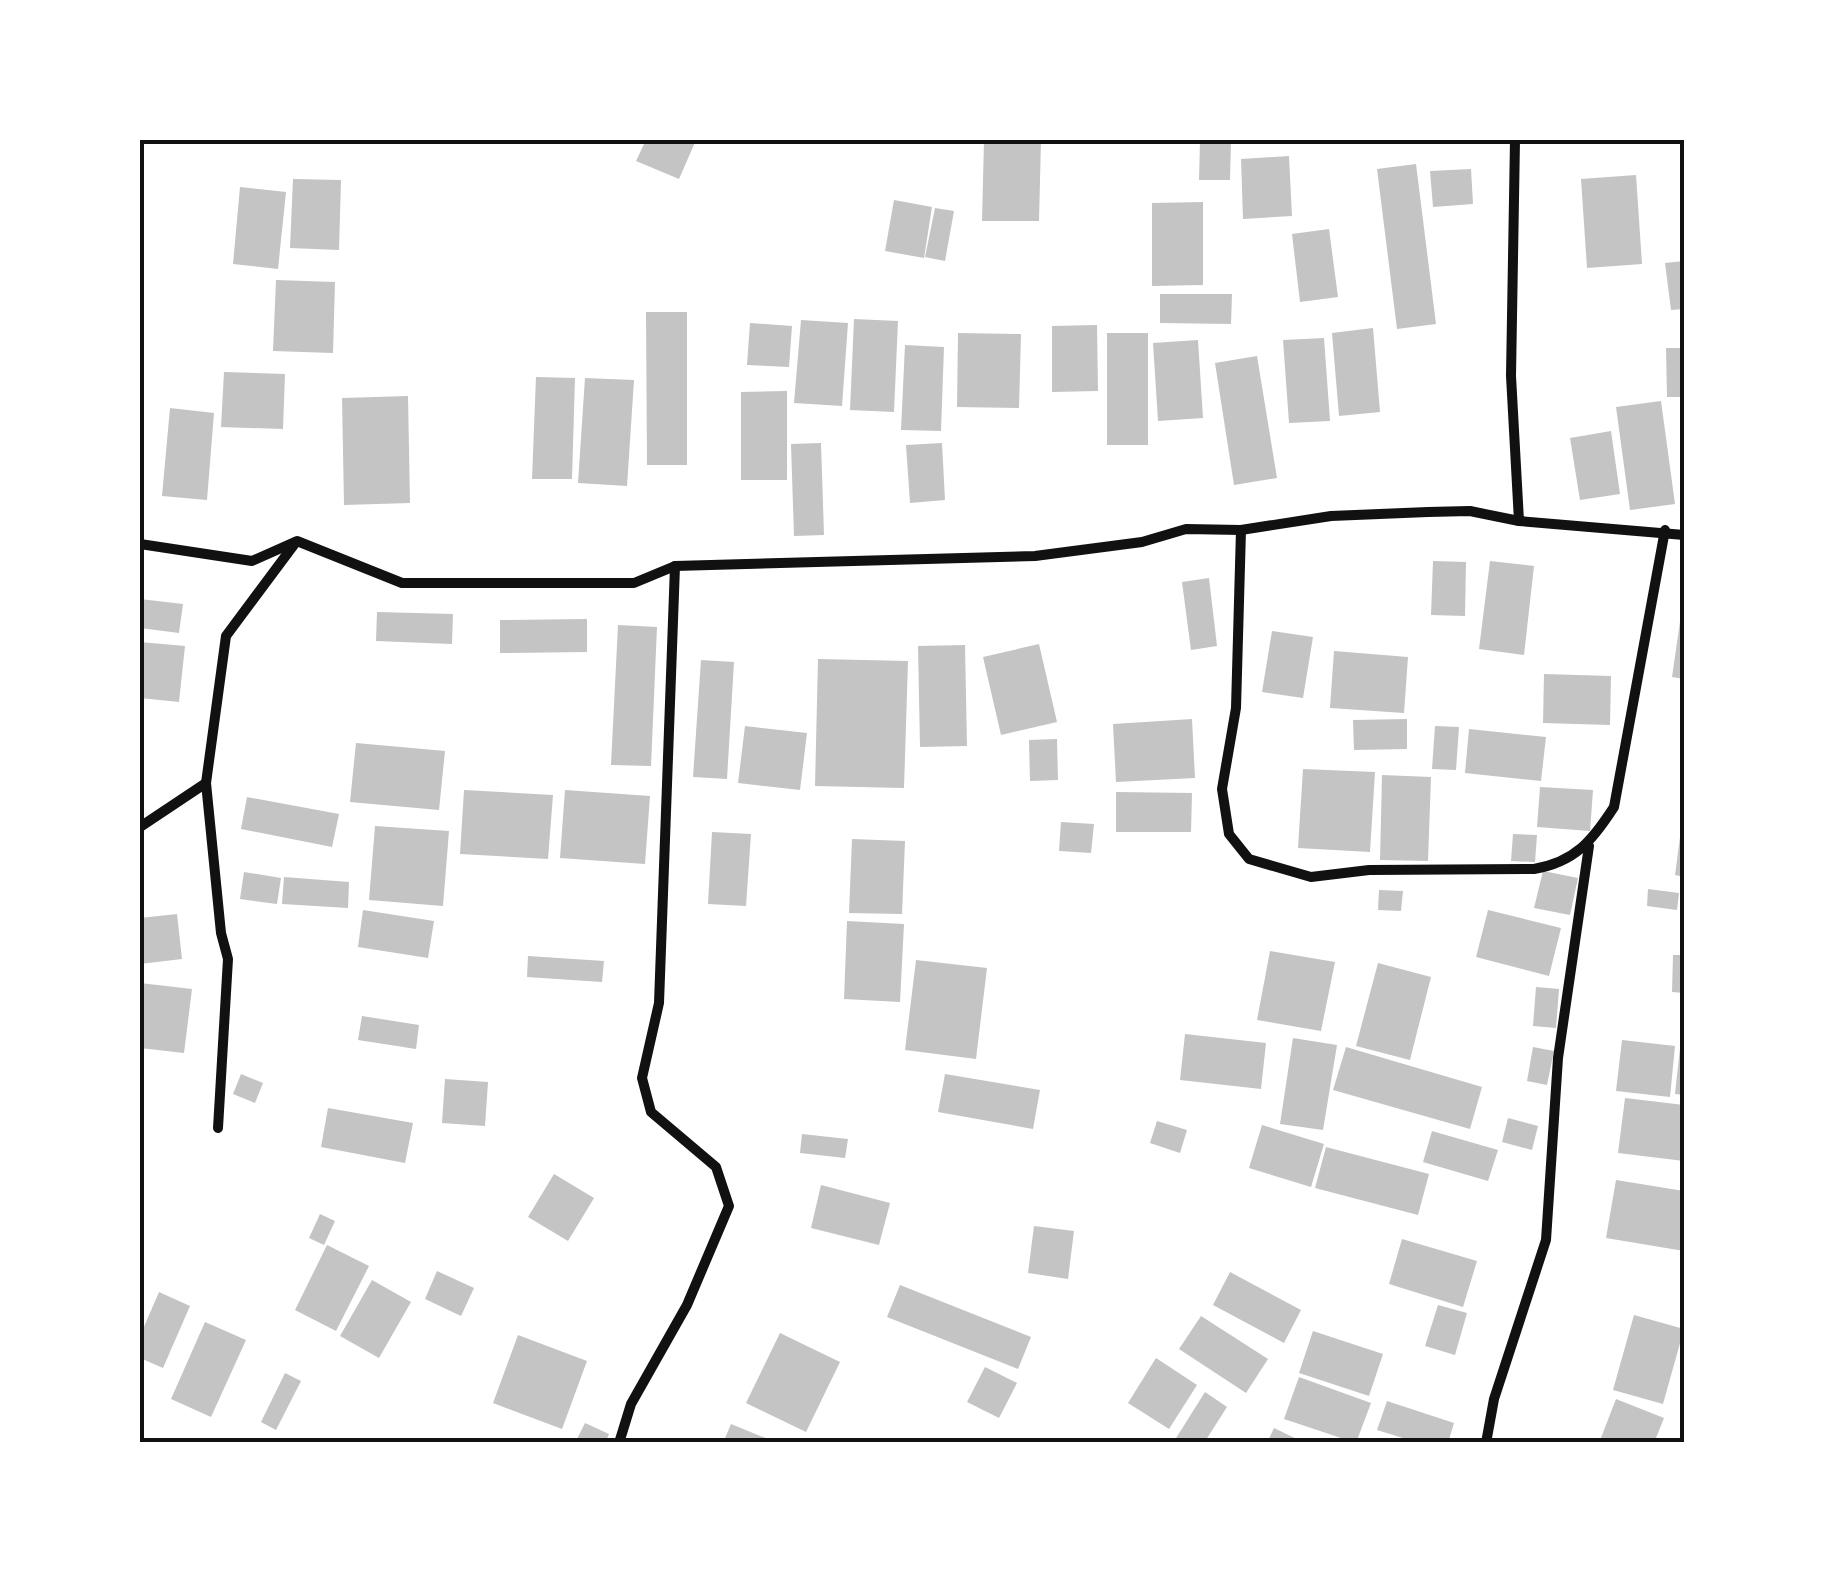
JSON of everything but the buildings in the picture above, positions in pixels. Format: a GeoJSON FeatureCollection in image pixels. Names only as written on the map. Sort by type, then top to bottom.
{"type":"FeatureCollection","features":[{"type":"Feature","properties":{"kind":"street"},"geometry":{"type":"LineString","coordinates":[[1515,140],[1511,376],[1519,520]]}},
{"type":"Feature","properties":{"kind":"street"},"geometry":{"type":"LineString","coordinates":[[140,544],[252,562],[297,541],[402,583],[634,583],[675,566],[1035,556],[1142,542],[1186,529],[1241,530],[1331,516],[1470,511],[1519,520],[1665,530],[1684,535]]}},
{"type":"Feature","properties":{"kind":"street"},"geometry":{"type":"LineString","coordinates":[[1241,530],[1236,708],[1222,789],[1229,834],[1249,859],[1312,877],[1369,870],[1534,869],[1560,864],[1589,846],[1614,808],[1665,530]]}},
{"type":"Feature","properties":{"kind":"street"},"geometry":{"type":"LineString","coordinates":[[218,1128],[228,959],[206,783],[226,636],[297,541]]}},
{"type":"Feature","properties":{"kind":"street"},"geometry":{"type":"LineString","coordinates":[[618,1443],[631,1404],[687,1305],[729,1206],[716,1167],[650,1112],[642,1078],[660,1003],[675,566]]}},
{"type":"Feature","properties":{"kind":"street"},"geometry":{"type":"LineString","coordinates":[[140,827],[206,783]]}},
{"type":"Feature","properties":{"kind":"street"},"geometry":{"type":"LineString","coordinates":[[1486,1443],[1494,1399],[1546,1240],[1558,1058],[1589,846]]}}]}
